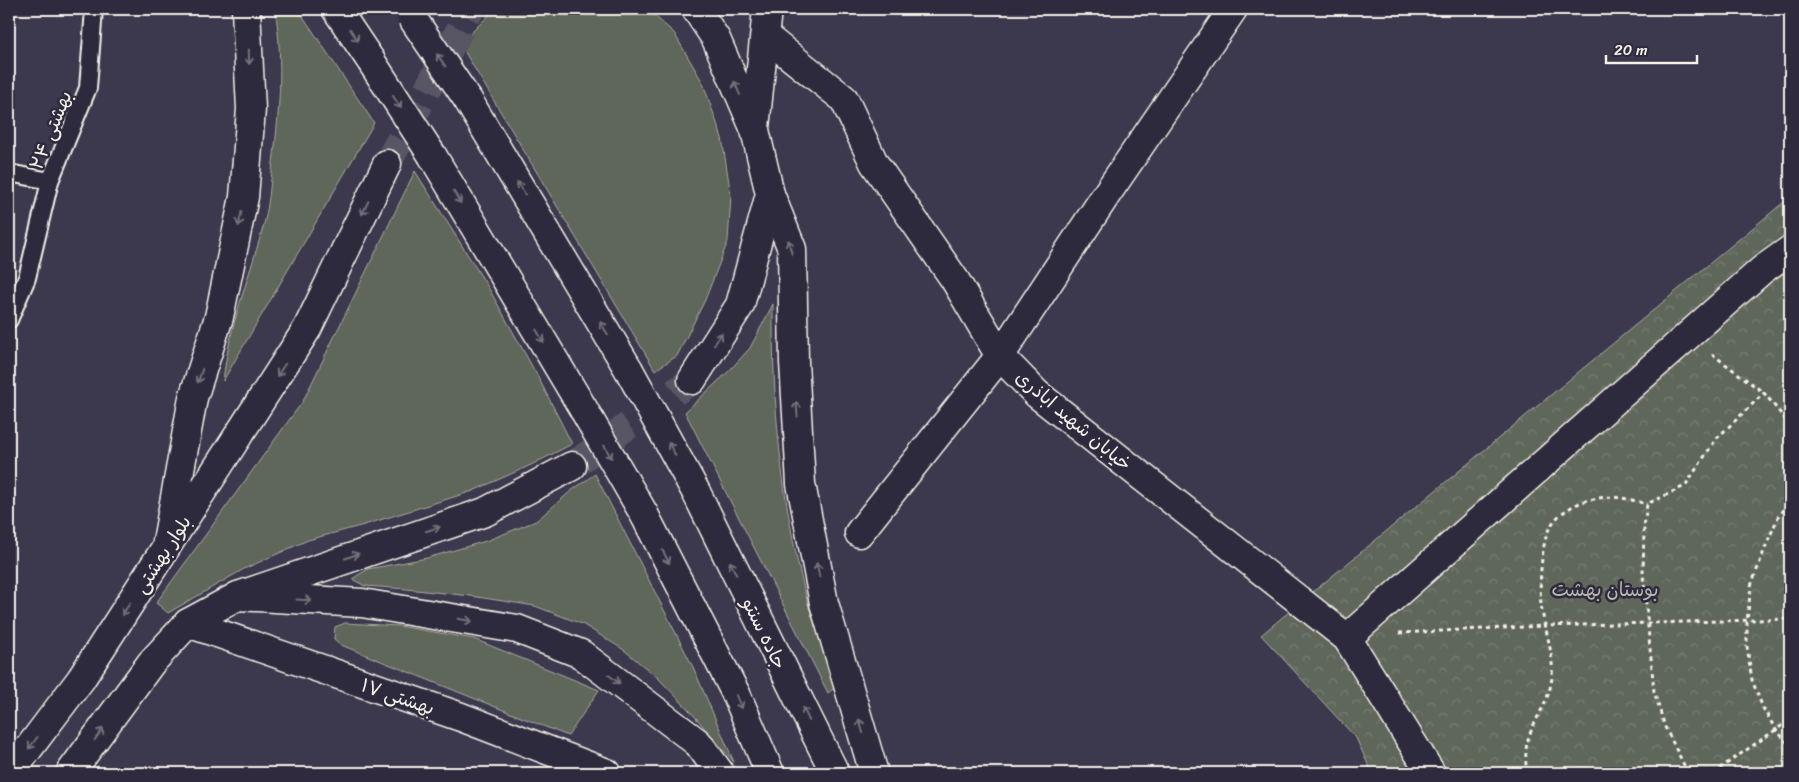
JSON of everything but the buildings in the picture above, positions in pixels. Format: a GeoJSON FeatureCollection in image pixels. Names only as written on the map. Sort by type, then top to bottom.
{"type":"FeatureCollection","features":[{"type":"Feature","properties":{"kind":"main road"},"geometry":{"type":"LineString","coordinates":[[166,547],[193,398],[219,317],[244,197],[251,109],[246,9]]}},
{"type":"Feature","properties":{"kind":"main road"},"geometry":{"type":"LineString","coordinates":[[336,9],[432,155],[644,514],[737,696],[770,773]]}},
{"type":"Feature","properties":{"kind":"main road"},"geometry":{"type":"LineString","coordinates":[[696,9],[716,40],[755,130],[770,194],[792,249],[794,362],[801,484],[824,603],[874,773]]}},
{"type":"Feature","properties":{"kind":"main road"},"geometry":{"type":"LineString","coordinates":[[755,130],[766,9]]}},
{"type":"Feature","properties":{"kind":"main road"},"geometry":{"type":"LineString","coordinates":[[859,533],[1000,356],[1112,186],[1233,9]]}},
{"type":"Feature","properties":{"kind":"main road","name":"جاده سنتو"},"geometry":{"type":"LineString","coordinates":[[408,12],[468,100],[629,370],[696,492],[835,773]]}},
{"type":"Feature","properties":{"kind":"main road","name":"خیابان شهید اباذری"},"geometry":{"type":"LineString","coordinates":[[765,36],[844,99],[874,163],[955,280],[1000,356],[1037,394],[1347,638]]}},
{"type":"Feature","properties":{"kind":"main road","name":"بلوار بهشتی"},"geometry":{"type":"LineString","coordinates":[[10,773],[81,679],[307,329],[386,164]]}},
{"type":"Feature","properties":{"kind":"main road"},"geometry":{"type":"LineString","coordinates":[[692,380],[740,305],[770,194]]}},
{"type":"Feature","properties":{"kind":"main road"},"geometry":{"type":"LineString","coordinates":[[1430,773],[1347,638],[1762,270],[1790,250]]}},
{"type":"Feature","properties":{"kind":"main road"},"geometry":{"type":"LineString","coordinates":[[70,773],[151,663],[188,623],[238,596],[485,512],[572,466]]}},
{"type":"Feature","properties":{"kind":"main road"},"geometry":{"type":"LineString","coordinates":[[238,596],[362,603],[517,629],[581,654],[698,742],[720,773]]}},
{"type":"Feature","properties":{"kind":"main road","name":"بهشتی ۱۷"},"geometry":{"type":"LineString","coordinates":[[188,623],[461,717],[607,773]]}},
{"type":"Feature","properties":{"kind":"lane","name":"بهشتی ۲۴"},"geometry":{"type":"LineString","coordinates":[[9,320],[27,278],[50,182],[88,88],[94,9]]}},
{"type":"Feature","properties":{"kind":"lane"},"geometry":{"type":"LineString","coordinates":[[9,173],[50,182]]}},
{"type":"Feature","properties":{"kind":"path"},"geometry":{"type":"LineString","coordinates":[[1688,336],[1764,393],[1790,425]]}},
{"type":"Feature","properties":{"kind":"path"},"geometry":{"type":"LineString","coordinates":[[1526,773],[1527,743],[1549,696],[1553,674],[1541,605],[1540,580],[1549,529],[1563,511],[1584,502],[1600,498],[1621,498],[1647,504],[1685,486],[1716,439],[1764,393]]}},
{"type":"Feature","properties":{"kind":"path"},"geometry":{"type":"LineString","coordinates":[[1647,504],[1644,527],[1643,574],[1654,691],[1665,727],[1688,773]]}},
{"type":"Feature","properties":{"kind":"path"},"geometry":{"type":"LineString","coordinates":[[1790,504],[1779,515],[1751,586],[1747,621],[1747,647],[1752,680],[1763,708],[1776,730],[1790,746]]}},
{"type":"Feature","properties":{"kind":"path"},"geometry":{"type":"LineString","coordinates":[[1396,633],[1545,626],[1790,619]]}},
{"type":"Feature","properties":{"kind":"path"},"geometry":{"type":"LineString","coordinates":[[1713,773],[1790,720]]}},
{"type":"Feature","properties":{"kind":"green space"},"geometry":{"type":"Polygon","coordinates":[[[275,9],[298,9],[374,123],[223,381],[235,319],[265,220],[268,202],[277,130],[280,69],[275,9]]]}},
{"type":"Feature","properties":{"kind":"green space"},"geometry":{"type":"Polygon","coordinates":[[[495,9],[647,9],[674,33],[703,83],[722,138],[731,196],[728,241],[705,300],[677,356],[655,370],[460,44],[495,9]]]}},
{"type":"Feature","properties":{"kind":"green space"},"geometry":{"type":"Polygon","coordinates":[[[415,171],[488,287],[538,377],[572,444],[473,491],[364,525],[308,540],[244,569],[168,613],[156,603],[303,401],[415,171]]]}},
{"type":"Feature","properties":{"kind":"green space","name":"بوستان بهشت"},"geometry":{"type":"Polygon","coordinates":[[[1790,197],[1790,773],[1372,773],[1356,738],[1261,635],[1790,197]]]}},
{"type":"Feature","properties":{"kind":"green space"},"geometry":{"type":"Polygon","coordinates":[[[773,304],[776,413],[784,486],[805,593],[837,686],[828,693],[685,412],[729,371],[750,348],[773,304]]]}},
{"type":"Feature","properties":{"kind":"green space"},"geometry":{"type":"Polygon","coordinates":[[[595,474],[693,667],[734,762],[690,711],[658,678],[624,650],[582,624],[535,606],[471,596],[365,586],[352,579],[368,569],[427,558],[486,541],[536,521],[571,491],[595,474]]]}},
{"type":"Feature","properties":{"kind":"green space"},"geometry":{"type":"Polygon","coordinates":[[[345,623],[399,626],[474,639],[599,690],[568,736],[341,645],[334,639],[335,627],[345,623]]]}},
{"type":"Feature","properties":{"kind":"tunnel"},"geometry":{"type":"LineString","coordinates":[[387,164],[471,9]]}},
{"type":"Feature","properties":{"kind":"tunnel"},"geometry":{"type":"LineString","coordinates":[[572,466],[692,380]]}}]}
